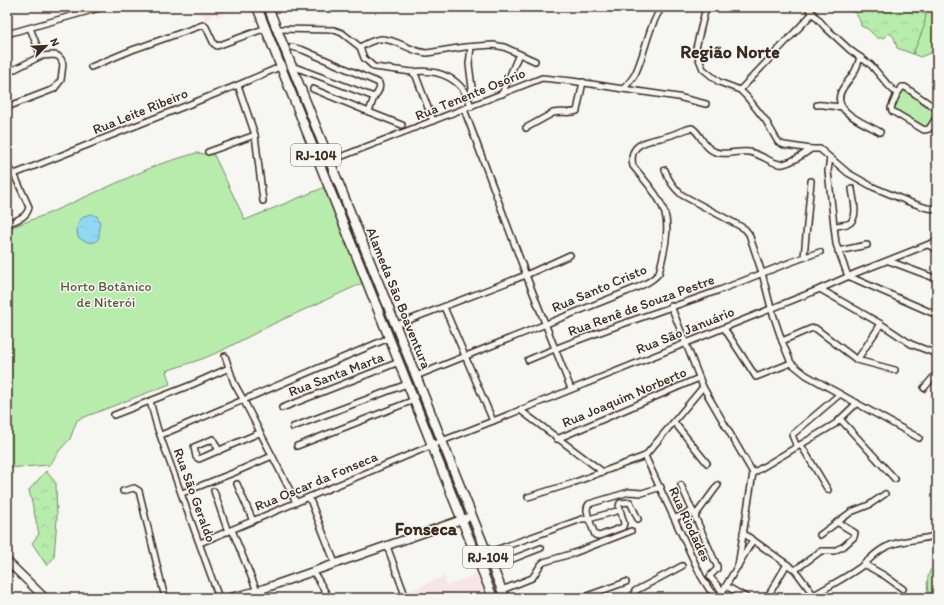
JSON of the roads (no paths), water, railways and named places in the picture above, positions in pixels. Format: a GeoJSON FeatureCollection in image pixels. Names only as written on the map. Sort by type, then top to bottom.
{"type":"FeatureCollection","features":[{"type":"Feature","properties":{"kind":"highway","name":"Alameda São Boaventura"},"geometry":{"type":"LineString","coordinates":[[258,7],[493,598]]}},
{"type":"Feature","properties":{"kind":"highway","name":"Alameda São Boaventura"},"geometry":{"type":"LineString","coordinates":[[268,7],[505,598]]}},
{"type":"Feature","properties":{"kind":"main road"},"geometry":{"type":"LineString","coordinates":[[228,598],[257,591],[472,516]]}},
{"type":"Feature","properties":{"kind":"main road"},"geometry":{"type":"LineString","coordinates":[[7,561],[45,598]]}},
{"type":"Feature","properties":{"kind":"street"},"geometry":{"type":"LineString","coordinates":[[7,34],[104,7]]}},
{"type":"Feature","properties":{"kind":"street"},"geometry":{"type":"LineString","coordinates":[[623,89],[636,73],[648,34],[662,7]]}},
{"type":"Feature","properties":{"kind":"street"},"geometry":{"type":"LineString","coordinates":[[706,7],[696,48],[700,65],[708,74],[719,82],[740,90],[755,105],[778,142],[784,145],[820,149],[848,173],[873,187],[909,202],[927,208],[937,209]]}},
{"type":"Feature","properties":{"kind":"street"},"geometry":{"type":"LineString","coordinates":[[807,7],[835,37],[872,65],[897,94]]}},
{"type":"Feature","properties":{"kind":"street"},"geometry":{"type":"LineString","coordinates":[[740,90],[812,14]]}},
{"type":"Feature","properties":{"kind":"street"},"geometry":{"type":"LineString","coordinates":[[91,67],[125,53],[204,25],[214,44],[217,46],[266,28]]}},
{"type":"Feature","properties":{"kind":"street"},"geometry":{"type":"LineString","coordinates":[[30,28],[41,56]]}},
{"type":"Feature","properties":{"kind":"street"},"geometry":{"type":"LineString","coordinates":[[277,29],[338,31],[360,47],[364,58],[374,67],[412,72],[432,71],[444,75],[457,84],[469,97]]}},
{"type":"Feature","properties":{"kind":"street"},"geometry":{"type":"LineString","coordinates":[[360,47],[381,39],[394,41],[420,53],[499,45],[535,61]]}},
{"type":"Feature","properties":{"kind":"street"},"geometry":{"type":"LineString","coordinates":[[292,47],[303,50],[379,83],[380,86],[378,93],[374,97],[369,112]]}},
{"type":"Feature","properties":{"kind":"street"},"geometry":{"type":"LineString","coordinates":[[471,47],[469,64],[472,88],[469,97],[471,107]]}},
{"type":"Feature","properties":{"kind":"street"},"geometry":{"type":"LineString","coordinates":[[502,94],[519,54]]}},
{"type":"Feature","properties":{"kind":"street"},"geometry":{"type":"LineString","coordinates":[[7,74],[41,56],[58,56],[63,64],[61,80],[54,89],[7,107]]}},
{"type":"Feature","properties":{"kind":"street"},"geometry":{"type":"LineString","coordinates":[[860,57],[854,74],[842,89],[840,100],[841,106],[846,112],[880,132]]}},
{"type":"Feature","properties":{"kind":"street","name":"Rua Leite Ribeiro"},"geometry":{"type":"LineString","coordinates":[[7,177],[282,66]]}},
{"type":"Feature","properties":{"kind":"street"},"geometry":{"type":"LineString","coordinates":[[292,66],[374,97]]}},
{"type":"Feature","properties":{"kind":"street"},"geometry":{"type":"LineString","coordinates":[[412,72],[418,77],[433,121]]}},
{"type":"Feature","properties":{"kind":"street","name":"Rua Tenente Osório"},"geometry":{"type":"LineString","coordinates":[[330,161],[542,78],[582,82],[678,97],[706,104]]}},
{"type":"Feature","properties":{"kind":"street"},"geometry":{"type":"LineString","coordinates":[[526,128],[557,112],[574,113],[577,111],[582,82]]}},
{"type":"Feature","properties":{"kind":"street"},"geometry":{"type":"LineString","coordinates":[[238,85],[255,135],[263,201]]}},
{"type":"Feature","properties":{"kind":"street"},"geometry":{"type":"LineString","coordinates":[[937,109],[905,87],[902,87],[897,94],[891,108],[892,111],[924,130],[929,129],[937,116]]}},
{"type":"Feature","properties":{"kind":"street"},"geometry":{"type":"LineString","coordinates":[[313,89],[402,125]]}},
{"type":"Feature","properties":{"kind":"street"},"geometry":{"type":"LineString","coordinates":[[817,106],[825,105],[835,108],[841,106]]}},
{"type":"Feature","properties":{"kind":"street"},"geometry":{"type":"LineString","coordinates":[[464,109],[526,275],[571,389]]}},
{"type":"Feature","properties":{"kind":"street","name":"Rua Santo Cristo"},"geometry":{"type":"LineString","coordinates":[[416,376],[650,282],[659,273],[666,238],[666,219],[658,199],[633,166],[632,155],[636,148],[640,145],[692,128],[705,144],[716,152],[726,154],[751,152],[773,162],[782,164],[802,155],[810,149]]}},
{"type":"Feature","properties":{"kind":"street"},"geometry":{"type":"LineString","coordinates":[[208,152],[255,135]]}},
{"type":"Feature","properties":{"kind":"street"},"geometry":{"type":"LineString","coordinates":[[830,158],[828,171],[834,227],[838,251],[848,276],[937,315]]}},
{"type":"Feature","properties":{"kind":"street"},"geometry":{"type":"LineString","coordinates":[[7,167],[14,174],[29,206],[29,210],[24,217],[7,224]]}},
{"type":"Feature","properties":{"kind":"street"},"geometry":{"type":"LineString","coordinates":[[665,170],[670,182],[682,195],[745,229],[751,237],[771,308],[791,363],[806,375],[919,438]]}},
{"type":"Feature","properties":{"kind":"street"},"geometry":{"type":"LineString","coordinates":[[804,257],[811,181]]}},
{"type":"Feature","properties":{"kind":"street"},"geometry":{"type":"LineString","coordinates":[[834,227],[850,222],[853,218],[855,212],[852,189]]}},
{"type":"Feature","properties":{"kind":"street","name":"Rua São Januário"},"geometry":{"type":"LineString","coordinates":[[442,441],[937,241]]}},
{"type":"Feature","properties":{"kind":"street"},"geometry":{"type":"LineString","coordinates":[[838,251],[867,245]]}},
{"type":"Feature","properties":{"kind":"street"},"geometry":{"type":"LineString","coordinates":[[928,245],[937,249]]}},
{"type":"Feature","properties":{"kind":"street","name":"Rua Renê de Souza Pestre"},"geometry":{"type":"LineString","coordinates":[[528,360],[555,348],[717,291],[820,252]]}},
{"type":"Feature","properties":{"kind":"street"},"geometry":{"type":"LineString","coordinates":[[396,325],[526,275],[570,255]]}},
{"type":"Feature","properties":{"kind":"street"},"geometry":{"type":"LineString","coordinates":[[889,261],[937,279]]}},
{"type":"Feature","properties":{"kind":"street"},"geometry":{"type":"LineString","coordinates":[[820,289],[881,324],[911,344],[937,354]]}},
{"type":"Feature","properties":{"kind":"street"},"geometry":{"type":"LineString","coordinates":[[671,306],[703,387],[753,473],[738,566]]}},
{"type":"Feature","properties":{"kind":"street"},"geometry":{"type":"LineString","coordinates":[[444,307],[464,357],[493,421]]}},
{"type":"Feature","properties":{"kind":"street"},"geometry":{"type":"LineString","coordinates":[[857,360],[881,324]]}},
{"type":"Feature","properties":{"kind":"street"},"geometry":{"type":"LineString","coordinates":[[724,328],[756,377],[791,363]]}},
{"type":"Feature","properties":{"kind":"street"},"geometry":{"type":"LineString","coordinates":[[782,341],[815,328],[857,360],[895,370]]}},
{"type":"Feature","properties":{"kind":"street"},"geometry":{"type":"LineString","coordinates":[[161,436],[389,338]]}},
{"type":"Feature","properties":{"kind":"street"},"geometry":{"type":"LineString","coordinates":[[224,356],[259,433],[296,502]]}},
{"type":"Feature","properties":{"kind":"street","name":"Rua Santa Marta"},"geometry":{"type":"LineString","coordinates":[[282,408],[399,362]]}},
{"type":"Feature","properties":{"kind":"street"},"geometry":{"type":"LineString","coordinates":[[114,415],[191,385],[229,368]]}},
{"type":"Feature","properties":{"kind":"street"},"geometry":{"type":"LineString","coordinates":[[924,388],[937,373]]}},
{"type":"Feature","properties":{"kind":"street","name":"Rua Joaquim Norberto"},"geometry":{"type":"LineString","coordinates":[[557,439],[699,378]]}},
{"type":"Feature","properties":{"kind":"street"},"geometry":{"type":"LineString","coordinates":[[293,427],[408,384]]}},
{"type":"Feature","properties":{"kind":"street"},"geometry":{"type":"LineString","coordinates":[[528,497],[570,484],[645,456],[703,387]]}},
{"type":"Feature","properties":{"kind":"street"},"geometry":{"type":"LineString","coordinates":[[828,490],[792,435],[840,394]]}},
{"type":"Feature","properties":{"kind":"street"},"geometry":{"type":"LineString","coordinates":[[297,446],[414,400]]}},
{"type":"Feature","properties":{"kind":"street","name":"Rua São Geraldo"},"geometry":{"type":"LineString","coordinates":[[150,401],[219,598]]}},
{"type":"Feature","properties":{"kind":"street"},"geometry":{"type":"LineString","coordinates":[[753,473],[841,420],[857,403]]}},
{"type":"Feature","properties":{"kind":"street"},"geometry":{"type":"LineString","coordinates":[[520,410],[603,472]]}},
{"type":"Feature","properties":{"kind":"street"},"geometry":{"type":"LineString","coordinates":[[841,420],[895,479]]}},
{"type":"Feature","properties":{"kind":"street"},"geometry":{"type":"LineString","coordinates":[[674,422],[707,463]]}},
{"type":"Feature","properties":{"kind":"street"},"geometry":{"type":"LineString","coordinates":[[219,451],[213,439],[194,447],[196,457],[199,459],[219,451],[259,433]]}},
{"type":"Feature","properties":{"kind":"street","name":"Rua Oscar da Fonseca"},"geometry":{"type":"LineString","coordinates":[[200,543],[442,441]]}},
{"type":"Feature","properties":{"kind":"street"},"geometry":{"type":"LineString","coordinates":[[182,493],[233,474],[272,456]]}},
{"type":"Feature","properties":{"kind":"street","name":"Rua Riodades"},"geometry":{"type":"LineString","coordinates":[[645,456],[701,576],[709,589],[718,598]]}},
{"type":"Feature","properties":{"kind":"street"},"geometry":{"type":"LineString","coordinates":[[237,484],[253,521]]}},
{"type":"Feature","properties":{"kind":"street"},"geometry":{"type":"LineString","coordinates":[[680,485],[693,511],[717,568],[710,577],[723,592]]}},
{"type":"Feature","properties":{"kind":"street"},"geometry":{"type":"LineString","coordinates":[[695,516],[718,485]]}},
{"type":"Feature","properties":{"kind":"street"},"geometry":{"type":"LineString","coordinates":[[638,519],[630,502],[619,504],[624,523],[623,527],[599,536],[596,535],[589,519],[587,506],[589,504],[629,492],[642,493],[660,487]]}},
{"type":"Feature","properties":{"kind":"street"},"geometry":{"type":"LineString","coordinates":[[123,490],[134,488],[139,491],[165,598]]}},
{"type":"Feature","properties":{"kind":"street"},"geometry":{"type":"LineString","coordinates":[[214,491],[257,591]]}},
{"type":"Feature","properties":{"kind":"street"},"geometry":{"type":"LineString","coordinates":[[820,535],[851,512],[875,502],[885,494]]}},
{"type":"Feature","properties":{"kind":"street"},"geometry":{"type":"LineString","coordinates":[[310,496],[335,563]]}},
{"type":"Feature","properties":{"kind":"street"},"geometry":{"type":"LineString","coordinates":[[487,553],[582,519],[589,519],[620,510]]}},
{"type":"Feature","properties":{"kind":"street"},"geometry":{"type":"LineString","coordinates":[[675,518],[693,511]]}},
{"type":"Feature","properties":{"kind":"street"},"geometry":{"type":"LineString","coordinates":[[795,570],[821,551],[834,551],[844,546],[854,537],[855,533],[837,522]]}},
{"type":"Feature","properties":{"kind":"street"},"geometry":{"type":"LineString","coordinates":[[502,590],[532,578],[536,575],[541,564],[544,562],[631,531]]}},
{"type":"Feature","properties":{"kind":"street"},"geometry":{"type":"LineString","coordinates":[[743,533],[795,570],[814,597],[864,564],[875,553],[895,543],[937,535]]}},
{"type":"Feature","properties":{"kind":"street"},"geometry":{"type":"LineString","coordinates":[[718,598],[753,540]]}},
{"type":"Feature","properties":{"kind":"street"},"geometry":{"type":"LineString","coordinates":[[387,546],[406,598]]}},
{"type":"Feature","properties":{"kind":"street"},"geometry":{"type":"LineString","coordinates":[[492,567],[541,548]]}},
{"type":"Feature","properties":{"kind":"street"},"geometry":{"type":"LineString","coordinates":[[767,598],[787,564]]}},
{"type":"Feature","properties":{"kind":"street"},"geometry":{"type":"LineString","coordinates":[[864,564],[885,576],[903,589]]}},
{"type":"Feature","properties":{"kind":"street"},"geometry":{"type":"LineString","coordinates":[[636,598],[634,593],[635,591],[682,566]]}},
{"type":"Feature","properties":{"kind":"street"},"geometry":{"type":"LineString","coordinates":[[313,571],[328,597],[321,598]]}},
{"type":"Feature","properties":{"kind":"street"},"geometry":{"type":"LineString","coordinates":[[581,598],[626,582]]}},
{"type":"Feature","properties":{"kind":"street"},"geometry":{"type":"LineString","coordinates":[[726,586],[746,598]]}},
{"type":"Feature","properties":{"kind":"water"},"geometry":{"type":"Polygon","coordinates":[[[91,214],[97,216],[100,224],[99,238],[94,242],[82,240],[78,237],[77,233],[78,225],[81,219],[91,214]]]}},
{"type":"Feature","properties":{"kind":"waterway"},"geometry":{"type":"LineString","coordinates":[[313,132],[354,235]]}},
{"type":"Feature","properties":{"kind":"waterway"},"geometry":{"type":"LineString","coordinates":[[417,392],[435,438]]}},
{"type":"Feature","properties":{"kind":"waterway"},"geometry":{"type":"LineString","coordinates":[[442,455],[465,513]]}},
{"type":"Feature","properties":{"kind":"district","name":"Região Norte"},"geometry":{"type":"Point","coordinates":[730,52]}},
{"type":"Feature","properties":{"kind":"district","name":"Fonseca"},"geometry":{"type":"Point","coordinates":[426,529]}},
{"type":"Feature","properties":{"kind":"park label","name":"Horto Botânico de Niterói"},"geometry":{"type":"Point","coordinates":[106,294]}}]}
